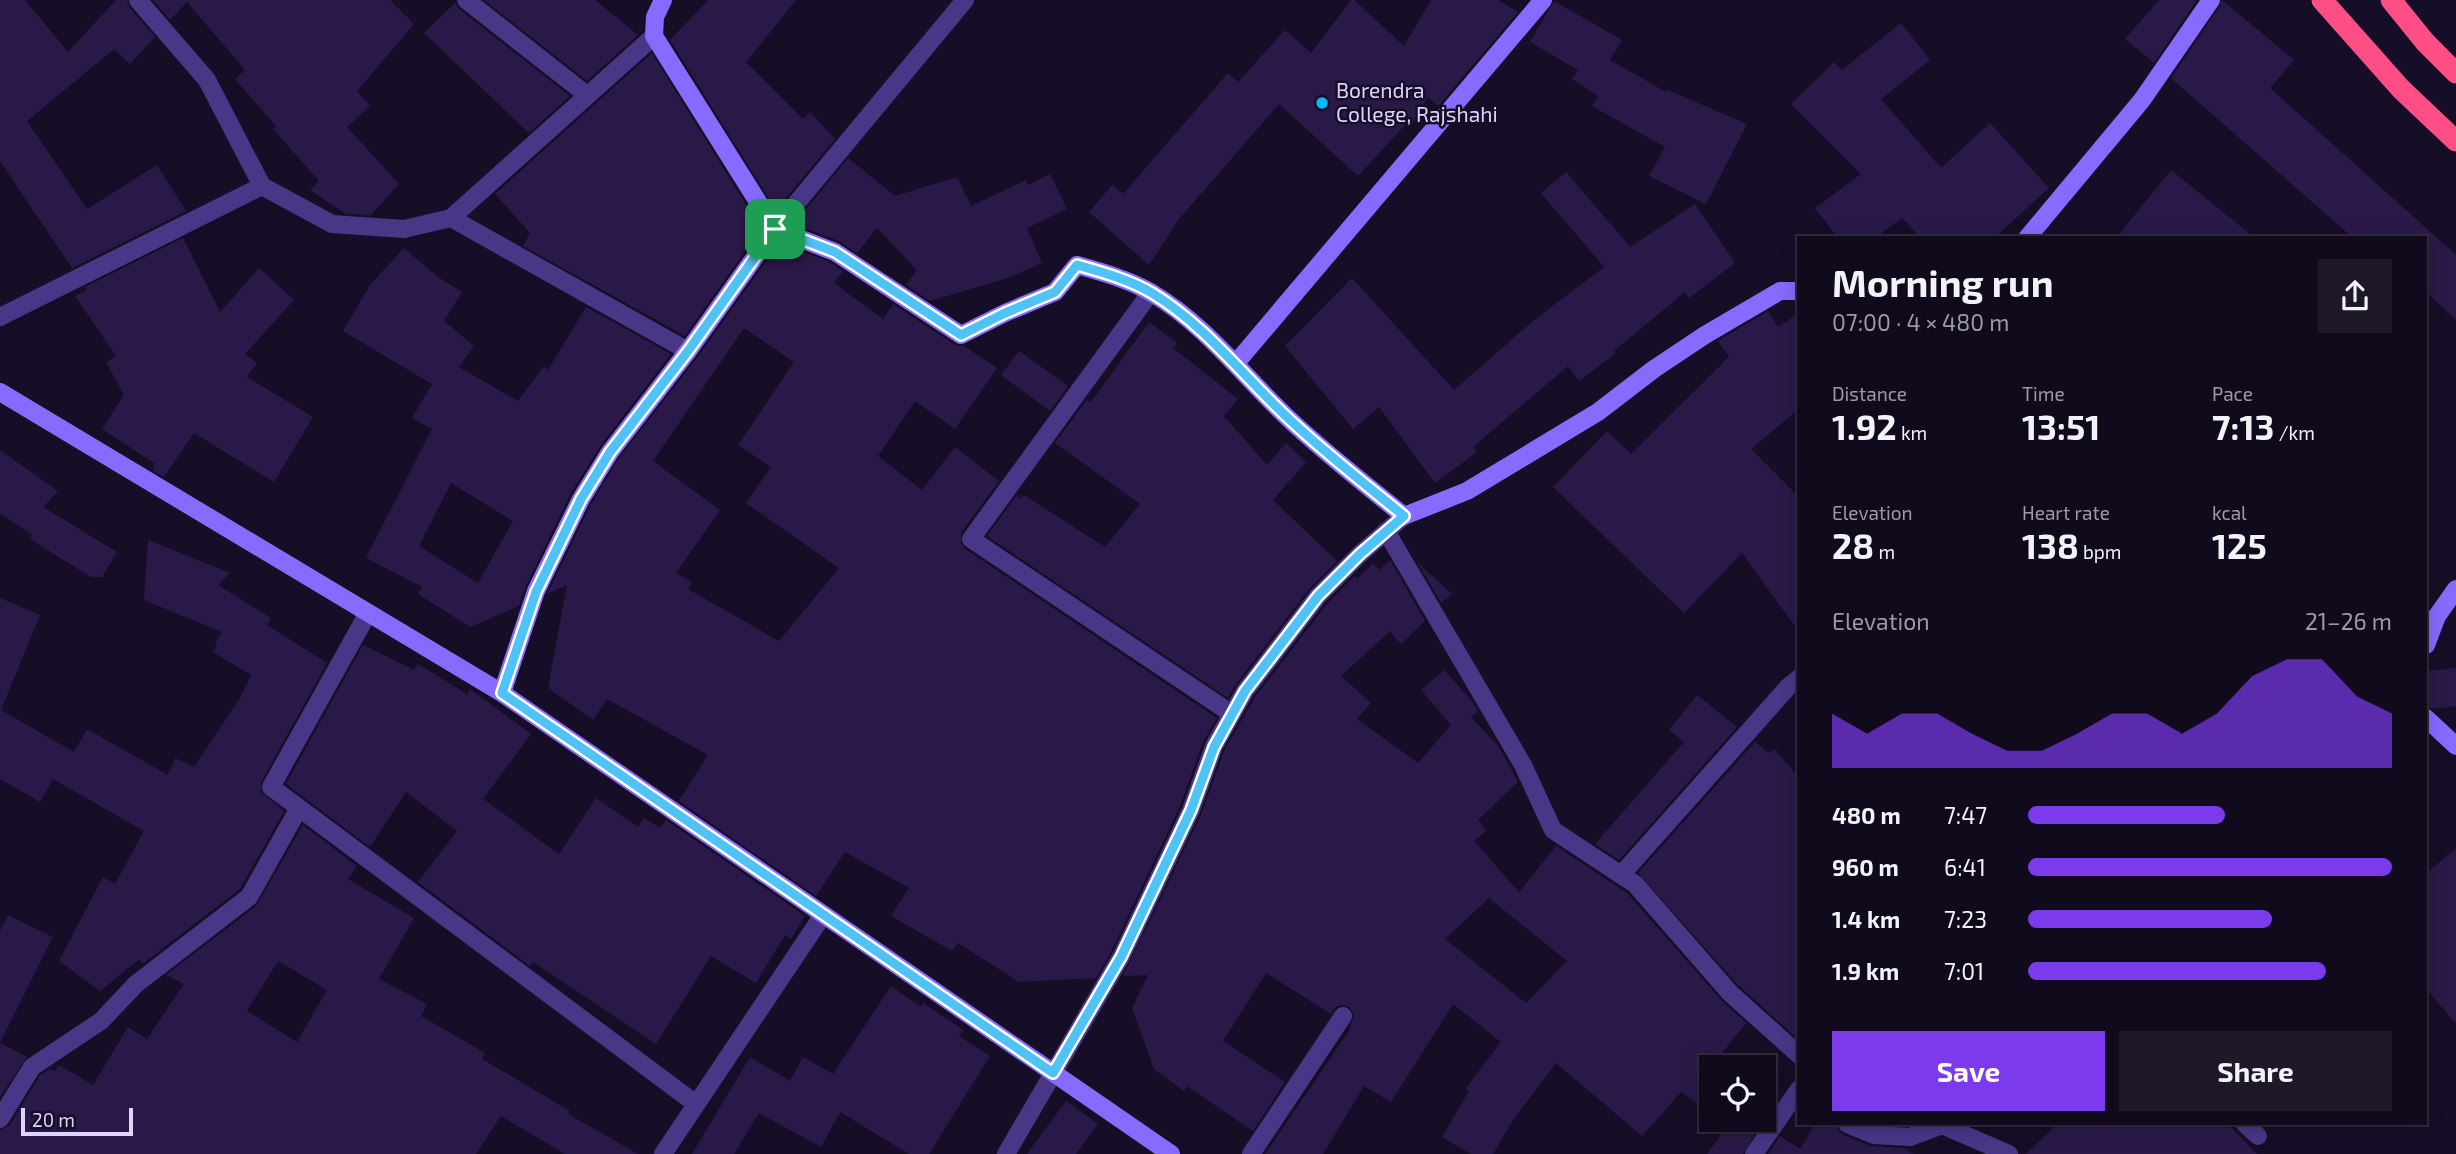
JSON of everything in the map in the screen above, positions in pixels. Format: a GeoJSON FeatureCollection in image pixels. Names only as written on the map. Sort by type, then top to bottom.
{"type":"FeatureCollection","features":[{"type":"Feature","properties":{"kind":"highway"},"geometry":{"type":"LineString","coordinates":[[2322,0],[2401,89],[2456,141]]}},
{"type":"Feature","properties":{"kind":"highway"},"geometry":{"type":"LineString","coordinates":[[2391,0],[2425,42],[2456,73]]}},
{"type":"Feature","properties":{"kind":"street"},"geometry":{"type":"LineString","coordinates":[[138,0],[207,80],[262,187],[332,224],[404,229],[451,218],[654,36]]}},
{"type":"Feature","properties":{"kind":"street"},"geometry":{"type":"LineString","coordinates":[[466,0],[587,95]]}},
{"type":"Feature","properties":{"kind":"street"},"geometry":{"type":"LineString","coordinates":[[663,0],[655,17],[654,36],[775,229],[835,252],[961,335],[1055,292],[1077,265],[1101,271],[1151,292],[1196,327],[1236,363],[1289,419],[1404,516]]}},
{"type":"Feature","properties":{"kind":"street"},"geometry":{"type":"LineString","coordinates":[[502,693],[536,592],[581,499],[610,452],[688,351],[775,229],[965,0]]}},
{"type":"Feature","properties":{"kind":"street"},"geometry":{"type":"LineString","coordinates":[[1236,363],[1543,0]]}},
{"type":"Feature","properties":{"kind":"street"},"geometry":{"type":"LineString","coordinates":[[2029,236],[2142,100],[2211,0]]}},
{"type":"Feature","properties":{"kind":"street"},"geometry":{"type":"LineString","coordinates":[[0,317],[262,187]]}},
{"type":"Feature","properties":{"kind":"street"},"geometry":{"type":"LineString","coordinates":[[451,218],[688,351]]}},
{"type":"Feature","properties":{"kind":"street"},"geometry":{"type":"LineString","coordinates":[[1006,1154],[1127,945],[1191,810],[1214,747],[1245,691],[1318,596],[1360,554],[1404,516],[1467,491],[1598,412],[1654,369],[1705,335],[1780,290],[1797,291]]}},
{"type":"Feature","properties":{"kind":"street"},"geometry":{"type":"LineString","coordinates":[[1151,292],[971,539],[1233,714]]}},
{"type":"Feature","properties":{"kind":"street"},"geometry":{"type":"LineString","coordinates":[[0,392],[502,693],[1171,1154]]}},
{"type":"Feature","properties":{"kind":"street"},"geometry":{"type":"LineString","coordinates":[[1386,531],[1523,765],[1553,830],[1634,884],[1730,993],[1797,1053]]}},
{"type":"Feature","properties":{"kind":"street"},"geometry":{"type":"LineString","coordinates":[[2427,642],[2437,615],[2456,589]]}},
{"type":"Feature","properties":{"kind":"street"},"geometry":{"type":"LineString","coordinates":[[368,613],[271,787],[696,1104]]}},
{"type":"Feature","properties":{"kind":"street"},"geometry":{"type":"LineString","coordinates":[[1621,875],[1797,680]]}},
{"type":"Feature","properties":{"kind":"street"},"geometry":{"type":"LineString","coordinates":[[2427,719],[2456,746]]}},
{"type":"Feature","properties":{"kind":"street"},"geometry":{"type":"LineString","coordinates":[[0,1119],[32,1067],[101,1021],[136,984],[249,897],[299,808]]}},
{"type":"Feature","properties":{"kind":"street"},"geometry":{"type":"LineString","coordinates":[[663,1154],[823,915]]}},
{"type":"Feature","properties":{"kind":"street"},"geometry":{"type":"LineString","coordinates":[[1251,1154],[1343,1016]]}},
{"type":"Feature","properties":{"kind":"street"},"geometry":{"type":"LineString","coordinates":[[1754,1154],[1797,1097]]}},
{"type":"Feature","properties":{"kind":"street"},"geometry":{"type":"LineString","coordinates":[[1849,1125],[1874,1135],[1910,1137],[1941,1125],[2009,1154]]}},
{"type":"Feature","properties":{"kind":"building"},"geometry":{"type":"Polygon","coordinates":[[[0,0],[25,0],[68,52],[116,0],[127,0],[129,7],[155,37],[130,64],[114,49],[27,121],[87,209],[157,165],[186,211],[72,268],[0,161],[0,0]]]}},
{"type":"Feature","properties":{"kind":"building"},"geometry":{"type":"Polygon","coordinates":[[[153,0],[390,0],[414,24],[357,91],[370,106],[347,127],[399,184],[371,215],[346,214],[310,190],[319,181],[273,129],[276,126],[235,79],[245,70],[187,2],[170,20],[153,0]]]}},
{"type":"Feature","properties":{"kind":"building"},"geometry":{"type":"Polygon","coordinates":[[[484,0],[595,0],[638,35],[587,81],[484,0]]]}},
{"type":"Feature","properties":{"kind":"building"},"geometry":{"type":"Polygon","coordinates":[[[708,0],[796,0],[746,62],[803,119],[810,112],[835,139],[776,210],[670,40],[708,0]]]}},
{"type":"Feature","properties":{"kind":"building"},"geometry":{"type":"Polygon","coordinates":[[[1351,0],[1404,46],[1431,0],[1498,0],[1518,12],[1438,106],[1428,97],[1411,126],[1407,123],[1358,176],[1279,104],[1179,219],[1149,265],[1089,212],[1112,185],[1123,194],[1228,73],[1238,82],[1285,30],[1311,53],[1351,0]]]}},
{"type":"Feature","properties":{"kind":"building"},"geometry":{"type":"Polygon","coordinates":[[[2159,0],[2197,0],[2154,63],[2125,39],[2159,0]]]}},
{"type":"Feature","properties":{"kind":"building"},"geometry":{"type":"Polygon","coordinates":[[[2222,0],[2294,60],[2270,88],[2456,255],[2456,320],[2427,293],[2427,236],[2351,236],[2171,78],[2222,0]]]}},
{"type":"Feature","properties":{"kind":"building"},"geometry":{"type":"Polygon","coordinates":[[[1554,1],[1622,40],[1610,60],[1666,92],[1668,90],[1747,124],[1706,204],[1649,176],[1665,147],[1592,106],[1598,96],[1572,79],[1578,70],[1530,42],[1554,1]]]}},
{"type":"Feature","properties":{"kind":"building"},"geometry":{"type":"Polygon","coordinates":[[[455,3],[459,9],[570,96],[529,133],[424,33],[455,3]]]}},
{"type":"Feature","properties":{"kind":"building"},"geometry":{"type":"Polygon","coordinates":[[[1901,23],[1930,60],[1881,99],[1941,168],[1990,123],[2049,188],[1996,236],[1919,236],[1902,218],[1878,236],[1836,236],[1815,208],[1861,174],[1791,104],[1834,62],[1842,70],[1901,23]]]}},
{"type":"Feature","properties":{"kind":"building"},"geometry":{"type":"Polygon","coordinates":[[[652,53],[761,229],[685,336],[523,246],[530,233],[495,194],[652,53]]]}},
{"type":"Feature","properties":{"kind":"building"},"geometry":{"type":"Polygon","coordinates":[[[848,158],[895,196],[957,177],[971,206],[1026,180],[1028,185],[1050,174],[1067,209],[1027,228],[1042,263],[1008,278],[930,301],[906,285],[917,270],[877,228],[857,253],[839,241],[794,224],[848,158]]]}},
{"type":"Feature","properties":{"kind":"building"},"geometry":{"type":"Polygon","coordinates":[[[2171,170],[2253,236],[2118,236],[2171,170]]]}},
{"type":"Feature","properties":{"kind":"building"},"geometry":{"type":"Polygon","coordinates":[[[1566,172],[1630,247],[1695,204],[1735,263],[1689,298],[1685,292],[1614,351],[1616,353],[1579,381],[1568,366],[1473,447],[1477,452],[1435,483],[1379,407],[1353,429],[1285,346],[1352,278],[1454,390],[1533,321],[1604,267],[1541,193],[1566,172]]]}},
{"type":"Feature","properties":{"kind":"building"},"geometry":{"type":"Polygon","coordinates":[[[183,238],[220,312],[259,268],[294,300],[245,354],[257,363],[247,377],[313,417],[274,482],[194,433],[164,477],[153,471],[154,463],[102,429],[124,395],[106,362],[116,356],[75,296],[87,290],[85,287],[183,238]]]}},
{"type":"Feature","properties":{"kind":"building"},"geometry":{"type":"Polygon","coordinates":[[[779,243],[830,262],[843,271],[834,283],[883,319],[893,304],[955,345],[964,346],[997,368],[955,429],[915,401],[878,456],[922,490],[955,447],[999,481],[961,533],[964,548],[1217,718],[1203,742],[1180,806],[1096,978],[1019,982],[958,943],[952,951],[891,916],[909,888],[845,852],[816,896],[679,801],[708,755],[607,699],[593,720],[548,688],[567,585],[547,594],[591,504],[619,458],[697,358],[779,243]],[[744,328],[653,461],[720,510],[676,573],[692,582],[688,589],[779,641],[839,568],[746,503],[771,467],[738,445],[794,362],[744,328]]]}},
{"type":"Feature","properties":{"kind":"building"},"geometry":{"type":"Polygon","coordinates":[[[404,248],[438,277],[462,292],[444,321],[474,346],[459,367],[518,401],[544,366],[548,370],[586,307],[671,354],[601,445],[571,493],[519,606],[470,627],[418,594],[422,587],[366,558],[432,429],[412,418],[432,384],[343,331],[370,285],[404,248]],[[451,483],[419,546],[478,583],[513,521],[451,483]]]}},
{"type":"Feature","properties":{"kind":"building"},"geometry":{"type":"Polygon","coordinates":[[[1768,311],[1778,327],[1797,314],[1797,411],[1751,449],[1797,495],[1797,629],[1742,553],[1684,613],[1553,487],[1607,431],[1631,454],[1729,357],[1718,341],[1768,311]]]}},
{"type":"Feature","properties":{"kind":"building"},"geometry":{"type":"Polygon","coordinates":[[[1149,322],[1177,343],[1173,348],[1238,399],[1224,416],[1267,465],[1286,443],[1306,462],[1273,500],[1337,561],[1309,589],[1228,698],[987,536],[1017,495],[1021,499],[1024,495],[1105,547],[1140,504],[1055,443],[1087,400],[1091,402],[1149,322]]]}},
{"type":"Feature","properties":{"kind":"building"},"geometry":{"type":"Polygon","coordinates":[[[1019,351],[1068,386],[1050,411],[1001,375],[1019,351]]]}},
{"type":"Feature","properties":{"kind":"building"},"geometry":{"type":"Polygon","coordinates":[[[0,450],[58,491],[43,507],[117,552],[102,577],[91,577],[30,539],[32,535],[0,513],[0,450]]]}},
{"type":"Feature","properties":{"kind":"building"},"geometry":{"type":"Polygon","coordinates":[[[148,540],[230,573],[218,585],[271,618],[267,625],[327,663],[261,782],[261,792],[284,811],[240,889],[144,963],[138,960],[100,991],[59,961],[103,877],[115,884],[144,831],[53,779],[40,802],[0,779],[0,598],[40,615],[1,710],[74,752],[87,729],[168,775],[175,758],[194,767],[240,698],[251,675],[213,652],[222,632],[144,600],[148,540]]]}},
{"type":"Feature","properties":{"kind":"building"},"geometry":{"type":"Polygon","coordinates":[[[1390,560],[1425,621],[1401,644],[1390,631],[1341,676],[1371,703],[1357,719],[1418,763],[1451,725],[1421,690],[1444,670],[1472,701],[1478,711],[1471,717],[1499,747],[1518,782],[1478,820],[1486,831],[1474,841],[1519,892],[1556,846],[1627,893],[1722,1001],[1746,1023],[1721,1055],[1699,1055],[1699,1104],[1681,1092],[1642,1136],[1556,1063],[1513,1120],[1493,1154],[1471,1154],[1442,1137],[1469,1091],[1466,1088],[1501,1042],[1453,1004],[1391,1102],[1364,1086],[1323,1154],[1265,1154],[1351,1028],[1354,1016],[1350,1007],[1344,1005],[1337,1006],[1331,1014],[1266,973],[1223,1041],[1285,1082],[1253,1131],[1187,1086],[1184,1091],[1154,1069],[1132,1008],[1148,975],[1123,976],[1201,815],[1224,751],[1255,697],[1327,604],[1354,576],[1357,579],[1373,563],[1379,570],[1390,560]],[[1489,898],[1445,939],[1526,1003],[1567,961],[1489,898]]]}},
{"type":"Feature","properties":{"kind":"building"},"geometry":{"type":"Polygon","coordinates":[[[1418,563],[1452,594],[1441,603],[1418,563]]]}},
{"type":"Feature","properties":{"kind":"building"},"geometry":{"type":"Polygon","coordinates":[[[363,645],[414,670],[418,664],[467,694],[470,689],[531,734],[483,799],[559,854],[596,798],[638,827],[644,818],[660,828],[666,820],[805,916],[791,939],[785,935],[756,983],[711,956],[656,1044],[533,962],[530,966],[418,882],[457,831],[406,792],[370,847],[286,784],[363,645]]]}},
{"type":"Feature","properties":{"kind":"building"},"geometry":{"type":"Polygon","coordinates":[[[2456,668],[2456,706],[2427,707],[2427,671],[2456,668]]]}},
{"type":"Feature","properties":{"kind":"building"},"geometry":{"type":"Polygon","coordinates":[[[1697,695],[1737,727],[1619,860],[1595,844],[1684,742],[1669,730],[1697,695]]]}},
{"type":"Feature","properties":{"kind":"building"},"geometry":{"type":"Polygon","coordinates":[[[1755,742],[1769,753],[1774,749],[1797,775],[1797,1038],[1738,985],[1638,873],[1755,742]]]}},
{"type":"Feature","properties":{"kind":"building"},"geometry":{"type":"Polygon","coordinates":[[[303,825],[357,866],[348,879],[414,918],[379,979],[427,1004],[421,1016],[485,1053],[482,1059],[570,1111],[568,1114],[638,1154],[565,1154],[501,1116],[476,1154],[0,1154],[0,1130],[10,1125],[40,1075],[50,1069],[55,1071],[59,1065],[93,1085],[128,1027],[147,1039],[184,984],[166,975],[256,906],[303,825]],[[278,961],[247,1011],[297,1042],[327,990],[278,961]]]}},
{"type":"Feature","properties":{"kind":"building"},"geometry":{"type":"Polygon","coordinates":[[[2456,849],[2456,1024],[2427,990],[2427,872],[2456,849]]]}},
{"type":"Feature","properties":{"kind":"building"},"geometry":{"type":"Polygon","coordinates":[[[8,915],[53,937],[0,1043],[0,931],[8,915]]]}},
{"type":"Feature","properties":{"kind":"building"},"geometry":{"type":"Polygon","coordinates":[[[891,986],[921,1007],[923,1003],[964,1030],[959,1036],[990,1056],[929,1154],[909,1154],[840,1112],[821,1147],[759,1113],[734,1154],[692,1154],[750,1057],[790,1081],[803,1057],[833,1074],[891,986]]]}},
{"type":"Feature","properties":{"kind":"building"},"geometry":{"type":"Polygon","coordinates":[[[0,1043],[27,1057],[0,1097],[0,1043]]]}},
{"type":"Feature","properties":{"kind":"building"},"geometry":{"type":"Polygon","coordinates":[[[1066,1101],[1098,1124],[1076,1154],[1027,1154],[1066,1101]]]}},
{"type":"Feature","properties":{"kind":"building"},"geometry":{"type":"Polygon","coordinates":[[[1814,1125],[1836,1125],[1842,1134],[1870,1146],[1903,1148],[1913,1154],[1768,1154],[1780,1136],[1800,1149],[1814,1125]]]}},
{"type":"Feature","properties":{"kind":"building"},"geometry":{"type":"Polygon","coordinates":[[[2056,1125],[2229,1125],[2257,1154],[2026,1154],[2056,1125]]]}},
{"type":"Feature","properties":{"kind":"building"},"geometry":{"type":"Polygon","coordinates":[[[1723,1132],[1756,1132],[1743,1154],[1707,1154],[1723,1132]]]}},
{"type":"Feature","properties":{"kind":"place","name":"Borendra College, Rajshahi"},"geometry":{"type":"Point","coordinates":[1322,103]}},
{"type":"Feature","properties":{"kind":"route"},"geometry":{"type":"LineString","coordinates":[[775,229],[835,252],[961,335],[1055,292],[1077,265],[1101,271],[1151,292],[1196,327],[1236,363],[1289,419],[1404,516],[1360,554],[1318,596],[1245,691],[1214,747],[1191,810],[1121,957],[1053,1073],[502,693],[536,592],[581,499],[610,452],[688,351],[775,229]]}}]}
